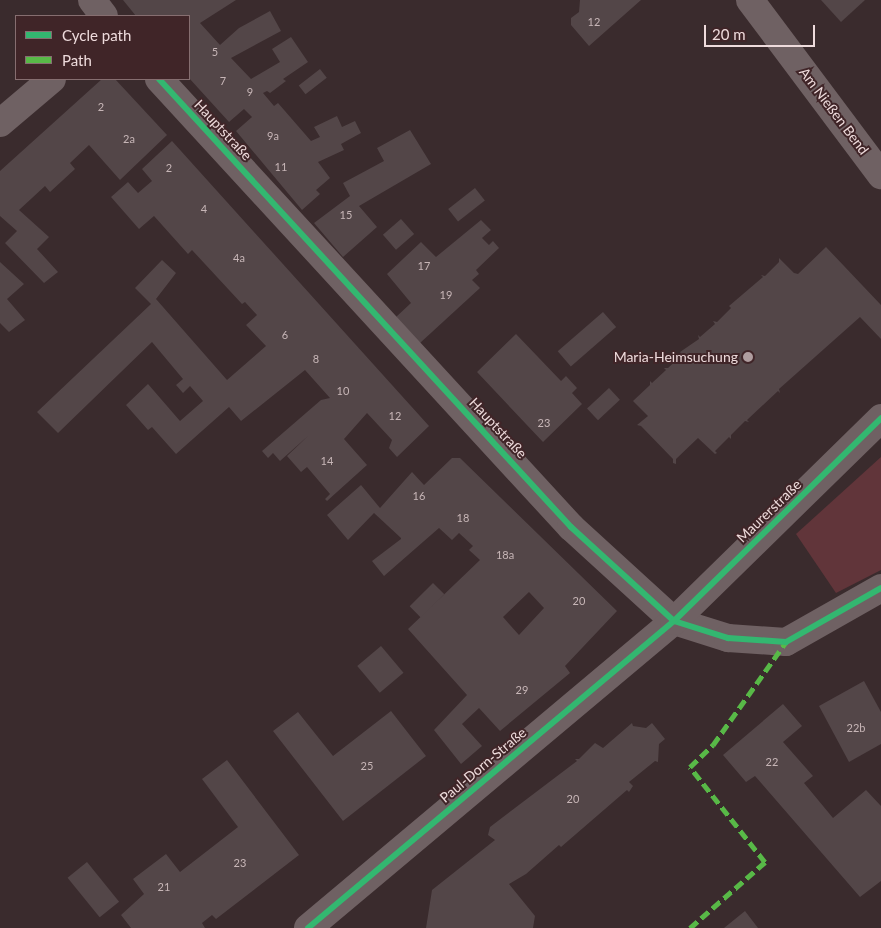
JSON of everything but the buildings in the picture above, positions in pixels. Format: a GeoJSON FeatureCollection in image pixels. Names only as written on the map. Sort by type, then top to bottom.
{"type":"FeatureCollection","features":[{"type":"Feature","properties":{"kind":"street"},"geometry":{"type":"LineString","coordinates":[[92,0],[103,15]]}},
{"type":"Feature","properties":{"kind":"street","name":"Am Nießen Bend"},"geometry":{"type":"LineString","coordinates":[[750,0],[881,175]]}},
{"type":"Feature","properties":{"kind":"street"},"geometry":{"type":"LineString","coordinates":[[0,123],[51,80]]}},
{"type":"Feature","properties":{"kind":"street","name":"Hauptstraße"},"geometry":{"type":"LineString","coordinates":[[160,80],[571,527],[674,620],[728,638],[786,642],[881,588]]}},
{"type":"Feature","properties":{"kind":"street","name":"Maurerstraße"},"geometry":{"type":"LineString","coordinates":[[674,620],[881,418]]}},
{"type":"Feature","properties":{"kind":"street","name":"Paul-Dorn-Straße"},"geometry":{"type":"LineString","coordinates":[[308,928],[674,620]]}},
{"type":"Feature","properties":{"kind":"shaded area"},"geometry":{"type":"Polygon","coordinates":[[[881,457],[881,570],[836,593],[796,534],[881,457]]]}},
{"type":"Feature","properties":{"kind":"marked path"},"geometry":{"type":"LineString","coordinates":[[690,928],[765,862],[690,767],[713,745],[786,642]]}},
{"type":"Feature","properties":{"kind":"cycle path"},"geometry":{"type":"LineString","coordinates":[[160,80],[571,527],[674,621],[728,638],[786,642],[881,588]]}},
{"type":"Feature","properties":{"kind":"cycle path"},"geometry":{"type":"LineString","coordinates":[[308,928],[674,621],[881,418]]}},
{"type":"Feature","properties":{"kind":"place","name":"Maria-Heimsuchung"},"geometry":{"type":"Point","coordinates":[748,357]}}]}
